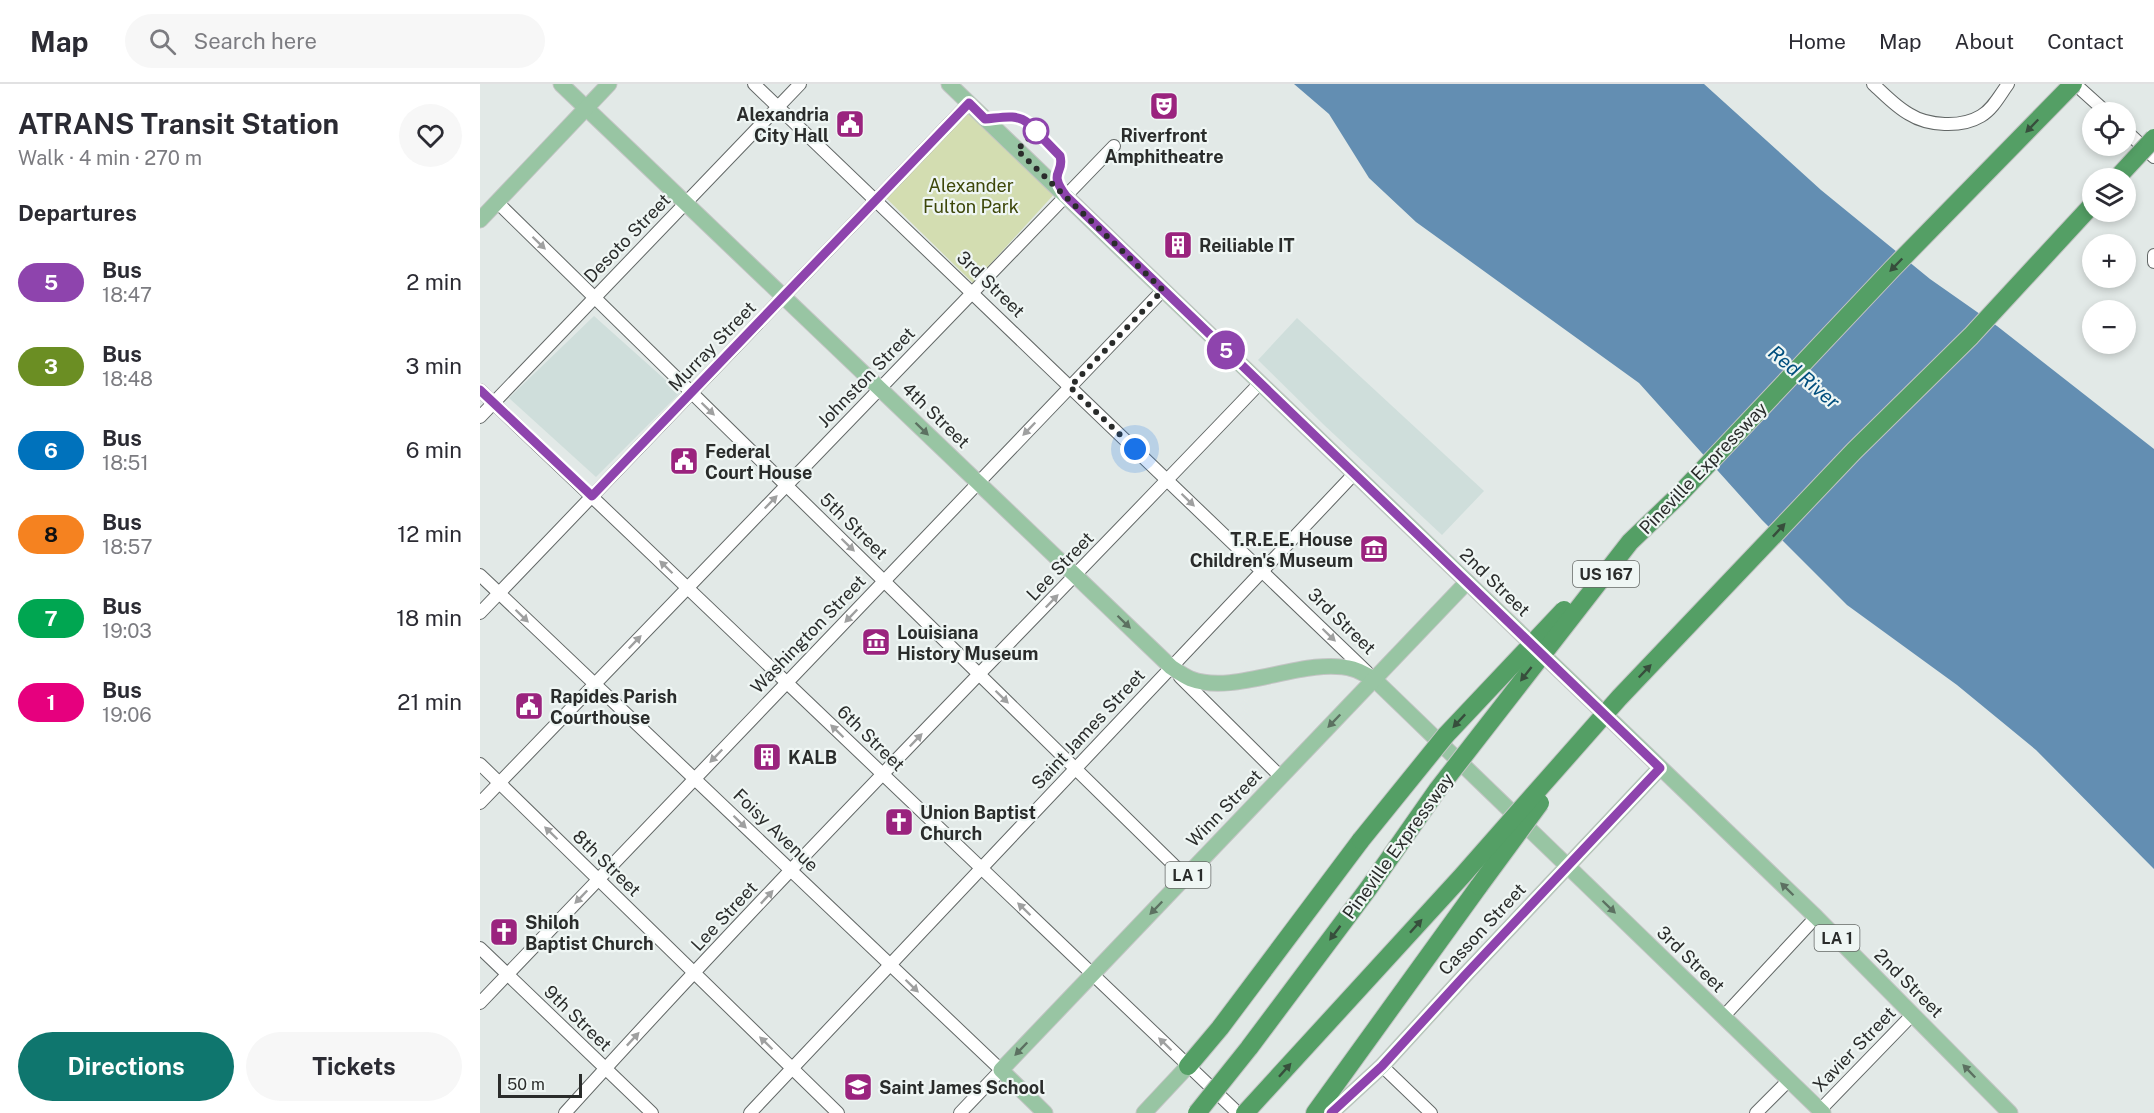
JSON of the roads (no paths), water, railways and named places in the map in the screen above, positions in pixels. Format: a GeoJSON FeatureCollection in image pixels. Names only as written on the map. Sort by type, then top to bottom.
{"type":"FeatureCollection","features":[{"type":"Feature","properties":{"kind":"highway","name":"Pineville Expressway"},"geometry":{"type":"LineString","coordinates":[[1197,1113],[1354,908],[1445,780],[1630,542],[1677,496],[1892,269],[2074,84]]}},
{"type":"Feature","properties":{"kind":"highway"},"geometry":{"type":"LineString","coordinates":[[2126,168],[2154,138]]}},
{"type":"Feature","properties":{"kind":"highway"},"geometry":{"type":"LineString","coordinates":[[1245,1113],[1462,876],[1619,698],[1854,451],[1971,336],[2082,216]]}},
{"type":"Feature","properties":{"kind":"highway"},"geometry":{"type":"LineString","coordinates":[[1188,1066],[1220,1028],[1360,840],[1446,735],[1630,542]]}},
{"type":"Feature","properties":{"kind":"highway"},"geometry":{"type":"LineString","coordinates":[[1315,1113],[1479,886],[1619,698]]}},
{"type":"Feature","properties":{"kind":"main road","name":"4th Street"},"geometry":{"type":"LineString","coordinates":[[561,84],[1171,667]]}},
{"type":"Feature","properties":{"kind":"main road"},"geometry":{"type":"LineString","coordinates":[[480,220],[609,84]]}},
{"type":"Feature","properties":{"kind":"main road","name":"2nd Street"},"geometry":{"type":"LineString","coordinates":[[949,84],[1816,917],[2005,1111]]}},
{"type":"Feature","properties":{"kind":"main road","name":"Winn Street"},"geometry":{"type":"LineString","coordinates":[[1001,1070],[1467,582]]}},
{"type":"Feature","properties":{"kind":"main road"},"geometry":{"type":"LineString","coordinates":[[1171,667],[1192,679],[1207,682],[1245,680],[1313,668],[1334,667],[1353,669],[1374,679]]}},
{"type":"Feature","properties":{"kind":"main road","name":"3rd Street"},"geometry":{"type":"LineString","coordinates":[[1374,679],[1821,1111]]}},
{"type":"Feature","properties":{"kind":"main road","name":"Casson Street"},"geometry":{"type":"LineString","coordinates":[[1331,1113],[1382,1066],[1660,768]]}},
{"type":"Feature","properties":{"kind":"main road"},"geometry":{"type":"LineString","coordinates":[[1144,1113],[1188,1066]]}},
{"type":"Feature","properties":{"kind":"main road","name":"Foisy Avenue"},"geometry":{"type":"LineString","coordinates":[[1001,1070],[1045,1113]]}},
{"type":"Feature","properties":{"kind":"street","name":"3rd Street"},"geometry":{"type":"LineString","coordinates":[[754,84],[1374,679]]}},
{"type":"Feature","properties":{"kind":"street","name":"Desoto Street"},"geometry":{"type":"LineString","coordinates":[[480,417],[800,84]]}},
{"type":"Feature","properties":{"kind":"street"},"geometry":{"type":"LineString","coordinates":[[1873,84],[1909,114],[1928,122],[1945,125],[1980,117],[1994,104],[2008,84]]}},
{"type":"Feature","properties":{"kind":"street"},"geometry":{"type":"LineString","coordinates":[[2074,84],[2095,102]]}},
{"type":"Feature","properties":{"kind":"street","name":"Murray Street"},"geometry":{"type":"LineString","coordinates":[[480,613],[969,103]]}},
{"type":"Feature","properties":{"kind":"street"},"geometry":{"type":"LineString","coordinates":[[2136,140],[2154,157]]}},
{"type":"Feature","properties":{"kind":"street","name":"Johnston Street"},"geometry":{"type":"LineString","coordinates":[[499,782],[1114,146]]}},
{"type":"Feature","properties":{"kind":"street","name":"5th Street"},"geometry":{"type":"LineString","coordinates":[[497,202],[1186,877]]}},
{"type":"Feature","properties":{"kind":"street"},"geometry":{"type":"LineString","coordinates":[[2154,256],[2154,262]]}},
{"type":"Feature","properties":{"kind":"street","name":"Washington Street"},"geometry":{"type":"LineString","coordinates":[[480,1003],[1163,290]]}},
{"type":"Feature","properties":{"kind":"street","name":"Lee Street"},"geometry":{"type":"LineString","coordinates":[[565,1113],[883,774],[1260,383]]}},
{"type":"Feature","properties":{"kind":"street","name":"6th Street"},"geometry":{"type":"LineString","coordinates":[[480,390],[1238,1113]]}},
{"type":"Feature","properties":{"kind":"street","name":"Saint James Street"},"geometry":{"type":"LineString","coordinates":[[750,1113],[1354,474]]}},
{"type":"Feature","properties":{"kind":"street","name":"Foisy Avenue"},"geometry":{"type":"LineString","coordinates":[[480,575],[1001,1070]]}},
{"type":"Feature","properties":{"kind":"street","name":"4th Street"},"geometry":{"type":"LineString","coordinates":[[1171,667],[1281,777]]}},
{"type":"Feature","properties":{"kind":"street","name":"8th Street"},"geometry":{"type":"LineString","coordinates":[[480,764],[838,1113]]}},
{"type":"Feature","properties":{"kind":"street"},"geometry":{"type":"LineString","coordinates":[[480,803],[499,782]]}},
{"type":"Feature","properties":{"kind":"street"},"geometry":{"type":"LineString","coordinates":[[1723,1017],[1816,917]]}},
{"type":"Feature","properties":{"kind":"street","name":"9th Street"},"geometry":{"type":"LineString","coordinates":[[480,948],[652,1113]]}},
{"type":"Feature","properties":{"kind":"street","name":"Xavier Street"},"geometry":{"type":"LineString","coordinates":[[1821,1111],[1913,1014]]}},
{"type":"Feature","properties":{"kind":"street"},"geometry":{"type":"LineString","coordinates":[[1382,1066],[1431,1113]]}},
{"type":"Feature","properties":{"kind":"street","name":"Winn Street"},"geometry":{"type":"LineString","coordinates":[[960,1113],[1001,1070]]}},
{"type":"Feature","properties":{"kind":"street","name":"Xavier Street"},"geometry":{"type":"LineString","coordinates":[[1756,1113],[1788,1081]]}},
{"type":"Feature","properties":{"kind":"water","name":"Red River"},"geometry":{"type":"Polygon","coordinates":[[[1294,84],[1704,84],[1821,190],[1930,279],[1997,326],[2154,449],[2154,869],[2036,750],[1957,685],[1847,605],[1762,520],[1639,383],[1416,222],[1369,178],[1329,114],[1294,84]]]}},
{"type":"Feature","properties":{"kind":"place","name":"Riverfront Amphitheatre"},"geometry":{"type":"Point","coordinates":[1164,106]}},
{"type":"Feature","properties":{"kind":"place","name":"Alexandria City Hall"},"geometry":{"type":"Point","coordinates":[850,124]}},
{"type":"Feature","properties":{"kind":"place","name":"Reiliable IT"},"geometry":{"type":"Point","coordinates":[1178,245]}},
{"type":"Feature","properties":{"kind":"place","name":"Federal Court House"},"geometry":{"type":"Point","coordinates":[684,461]}},
{"type":"Feature","properties":{"kind":"place","name":"T.R.E.E. House Children's Museum"},"geometry":{"type":"Point","coordinates":[1374,549]}},
{"type":"Feature","properties":{"kind":"place","name":"Louisiana History Museum"},"geometry":{"type":"Point","coordinates":[876,642]}},
{"type":"Feature","properties":{"kind":"place","name":"Rapides Parish Courthouse"},"geometry":{"type":"Point","coordinates":[529,706]}},
{"type":"Feature","properties":{"kind":"place","name":"KALB"},"geometry":{"type":"Point","coordinates":[767,757]}},
{"type":"Feature","properties":{"kind":"place","name":"Union Baptist Church"},"geometry":{"type":"Point","coordinates":[899,822]}},
{"type":"Feature","properties":{"kind":"place","name":"Shiloh Baptist Church"},"geometry":{"type":"Point","coordinates":[504,932]}},
{"type":"Feature","properties":{"kind":"place","name":"Saint James School"},"geometry":{"type":"Point","coordinates":[858,1087]}},
{"type":"Feature","properties":{"kind":"park label","name":"Alexander Fulton Park"},"geometry":{"type":"Point","coordinates":[971,195]}}]}
